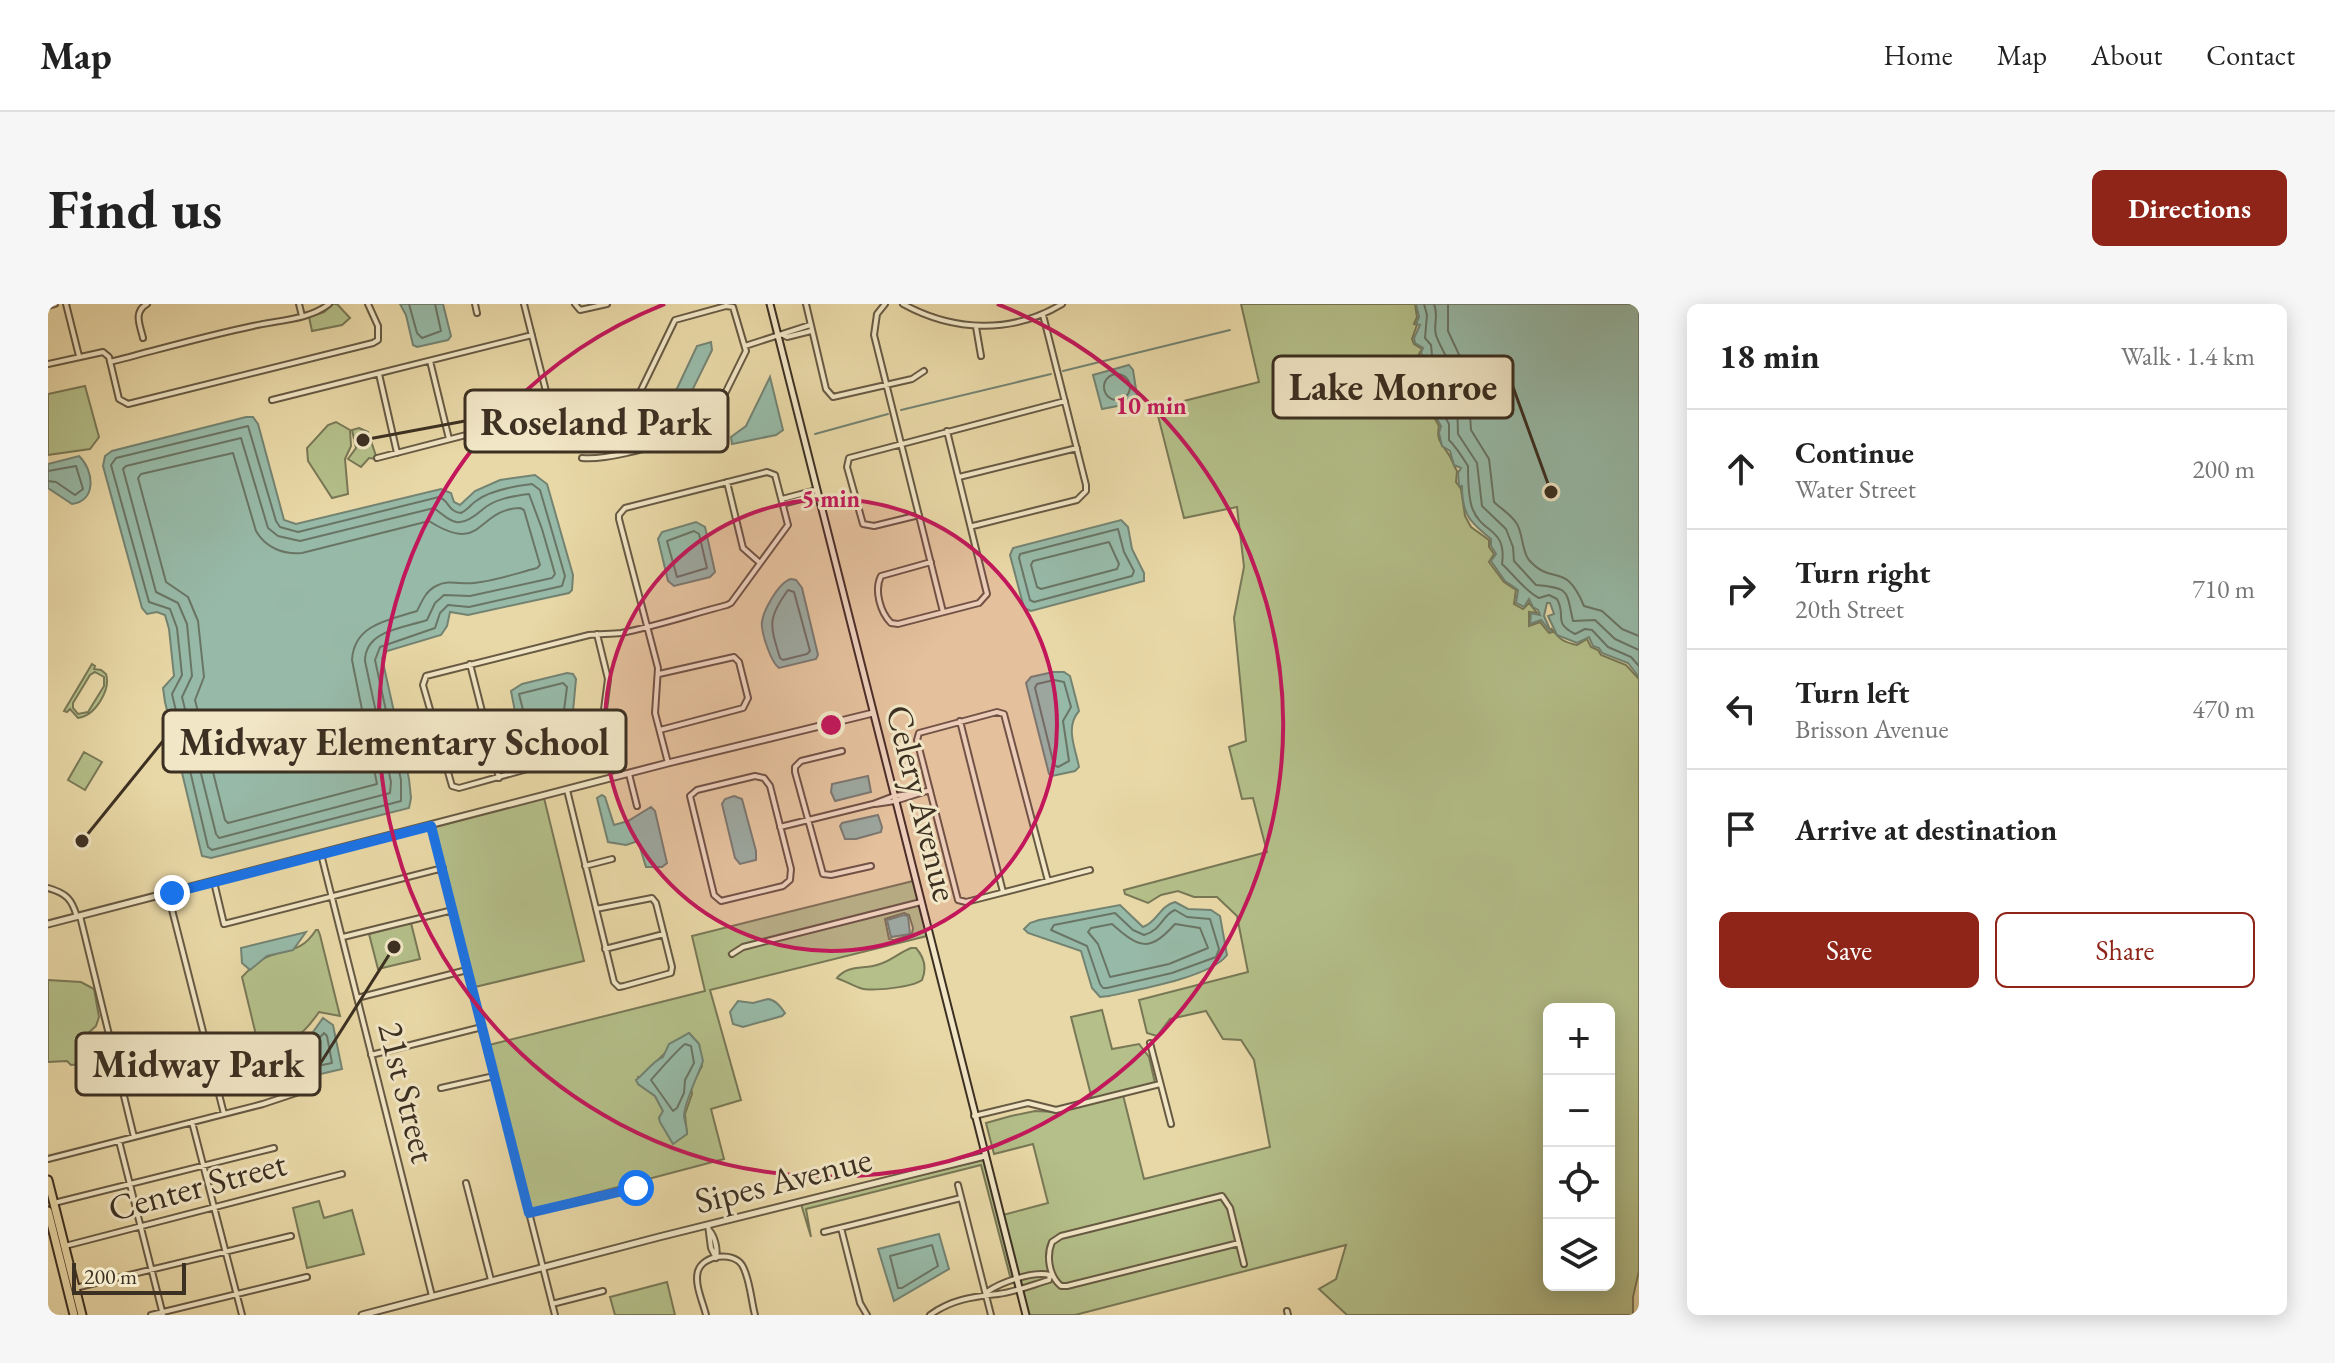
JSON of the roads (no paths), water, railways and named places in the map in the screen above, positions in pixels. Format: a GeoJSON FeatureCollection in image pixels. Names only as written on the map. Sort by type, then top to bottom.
{"type":"FeatureCollection","features":[{"type":"Feature","properties":{"kind":"main road"},"geometry":{"type":"LineString","coordinates":[[48,1180],[82,1315]]}},
{"type":"Feature","properties":{"kind":"main road"},"geometry":{"type":"LineString","coordinates":[[48,1211],[74,1315]]}},
{"type":"Feature","properties":{"kind":"main road"},"geometry":{"type":"LineString","coordinates":[[55,1238],[69,1284],[75,1288]]}},
{"type":"Feature","properties":{"kind":"street"},"geometry":{"type":"LineString","coordinates":[[48,306],[55,304]]}},
{"type":"Feature","properties":{"kind":"street"},"geometry":{"type":"LineString","coordinates":[[66,304],[79,356]]}},
{"type":"Feature","properties":{"kind":"street"},"geometry":{"type":"LineString","coordinates":[[143,338],[138,314],[147,304]]}},
{"type":"Feature","properties":{"kind":"street"},"geometry":{"type":"LineString","coordinates":[[299,304],[302,316]]}},
{"type":"Feature","properties":{"kind":"street"},"geometry":{"type":"LineString","coordinates":[[110,362],[302,316],[329,304]]}},
{"type":"Feature","properties":{"kind":"street"},"geometry":{"type":"LineString","coordinates":[[48,364],[103,352],[110,362],[119,399],[128,404],[373,343],[378,340],[379,332],[368,304]]}},
{"type":"Feature","properties":{"kind":"street"},"geometry":{"type":"LineString","coordinates":[[475,304],[477,313]]}},
{"type":"Feature","properties":{"kind":"street"},"geometry":{"type":"LineString","coordinates":[[377,458],[552,416],[524,304]]}},
{"type":"Feature","properties":{"kind":"street"},"geometry":{"type":"LineString","coordinates":[[575,304],[580,310],[607,304]]}},
{"type":"Feature","properties":{"kind":"street","name":"Celery Avenue"},"geometry":{"type":"LineString","coordinates":[[770,304],[1026,1315]]}},
{"type":"Feature","properties":{"kind":"street"},"geometry":{"type":"LineString","coordinates":[[806,304],[830,394],[839,396],[886,386],[912,379],[924,371]]}},
{"type":"Feature","properties":{"kind":"street"},"geometry":{"type":"LineString","coordinates":[[885,304],[877,314],[874,335],[943,612]]}},
{"type":"Feature","properties":{"kind":"street"},"geometry":{"type":"LineString","coordinates":[[903,304],[932,318],[976,327],[1007,325],[1043,315],[1062,304]]}},
{"type":"Feature","properties":{"kind":"street"},"geometry":{"type":"LineString","coordinates":[[582,458],[596,458],[633,449],[707,429],[744,356],[745,346],[736,310],[732,306],[675,319],[628,417],[627,427],[633,449]]}},
{"type":"Feature","properties":{"kind":"street"},"geometry":{"type":"LineString","coordinates":[[972,526],[1082,497],[1086,485],[1043,315]]}},
{"type":"Feature","properties":{"kind":"street"},"geometry":{"type":"LineString","coordinates":[[976,327],[981,356]]}},
{"type":"Feature","properties":{"kind":"street"},"geometry":{"type":"LineString","coordinates":[[745,346],[811,328]]}},
{"type":"Feature","properties":{"kind":"street"},"geometry":{"type":"LineString","coordinates":[[272,400],[532,335]]}},
{"type":"Feature","properties":{"kind":"street"},"geometry":{"type":"LineString","coordinates":[[430,361],[449,439]]}},
{"type":"Feature","properties":{"kind":"street"},"geometry":{"type":"LineString","coordinates":[[379,374],[397,453]]}},
{"type":"Feature","properties":{"kind":"street"},"geometry":{"type":"LineString","coordinates":[[919,515],[868,527],[860,520],[847,467],[849,458],[1065,401]]}},
{"type":"Feature","properties":{"kind":"street"},"geometry":{"type":"LineString","coordinates":[[931,562],[881,576],[877,587],[884,615],[891,623],[898,624],[979,603],[987,594],[947,431]]}},
{"type":"Feature","properties":{"kind":"street"},"geometry":{"type":"LineString","coordinates":[[959,477],[1077,448]]}},
{"type":"Feature","properties":{"kind":"street"},"geometry":{"type":"LineString","coordinates":[[597,634],[608,679],[603,717],[608,739],[606,747],[499,778],[459,788],[452,786],[423,685],[426,676],[597,634],[618,633],[647,626],[731,603],[788,525],[777,479],[772,472],[625,508],[619,515],[647,626],[659,674],[655,713],[668,763]]}},
{"type":"Feature","properties":{"kind":"street"},"geometry":{"type":"LineString","coordinates":[[727,482],[743,548],[760,563]]}},
{"type":"Feature","properties":{"kind":"street"},"geometry":{"type":"LineString","coordinates":[[783,501],[817,492]]}},
{"type":"Feature","properties":{"kind":"street"},"geometry":{"type":"LineString","coordinates":[[659,674],[734,657],[739,662],[748,698],[743,708],[660,730]]}},
{"type":"Feature","properties":{"kind":"street"},"geometry":{"type":"LineString","coordinates":[[470,664],[499,778]]}},
{"type":"Feature","properties":{"kind":"street"},"geometry":{"type":"LineString","coordinates":[[1048,881],[1004,714],[997,712],[923,730],[917,736],[958,900],[966,902],[1003,892],[1048,881],[1090,870]]}},
{"type":"Feature","properties":{"kind":"street"},"geometry":{"type":"LineString","coordinates":[[48,924],[873,713]]}},
{"type":"Feature","properties":{"kind":"street"},"geometry":{"type":"LineString","coordinates":[[960,721],[1003,892]]}},
{"type":"Feature","properties":{"kind":"street"},"geometry":{"type":"LineString","coordinates":[[842,751],[801,761],[795,767],[808,820],[823,874],[871,866]]}},
{"type":"Feature","properties":{"kind":"street"},"geometry":{"type":"LineString","coordinates":[[629,774],[637,806]]}},
{"type":"Feature","properties":{"kind":"street"},"geometry":{"type":"LineString","coordinates":[[760,777],[770,786],[780,827],[791,869],[790,880],[783,886],[721,901],[714,895],[690,796],[697,790],[760,777]]}},
{"type":"Feature","properties":{"kind":"street"},"geometry":{"type":"LineString","coordinates":[[567,790],[605,949],[614,982],[619,987],[671,973],[664,934],[652,898],[596,909]]}},
{"type":"Feature","properties":{"kind":"street"},"geometry":{"type":"LineString","coordinates":[[780,827],[930,790]]}},
{"type":"Feature","properties":{"kind":"street"},"geometry":{"type":"LineString","coordinates":[[431,826],[555,1315]]}},
{"type":"Feature","properties":{"kind":"street","name":"21st Street"},"geometry":{"type":"LineString","coordinates":[[321,854],[432,1296]]}},
{"type":"Feature","properties":{"kind":"street"},"geometry":{"type":"LineString","coordinates":[[585,866],[612,859]]}},
{"type":"Feature","properties":{"kind":"street"},"geometry":{"type":"LineString","coordinates":[[214,882],[224,924],[443,868]]}},
{"type":"Feature","properties":{"kind":"street"},"geometry":{"type":"LineString","coordinates":[[48,888],[69,897],[78,916],[134,1137]]}},
{"type":"Feature","properties":{"kind":"street"},"geometry":{"type":"LineString","coordinates":[[168,894],[224,1114]]}},
{"type":"Feature","properties":{"kind":"street"},"geometry":{"type":"LineString","coordinates":[[732,954],[743,947],[921,902]]}},
{"type":"Feature","properties":{"kind":"street"},"geometry":{"type":"LineString","coordinates":[[343,937],[453,910]]}},
{"type":"Feature","properties":{"kind":"street"},"geometry":{"type":"LineString","coordinates":[[605,949],[664,934]]}},
{"type":"Feature","properties":{"kind":"street"},"geometry":{"type":"LineString","coordinates":[[357,998],[468,969]]}},
{"type":"Feature","properties":{"kind":"street"},"geometry":{"type":"LineString","coordinates":[[371,1055],[482,1027]]}},
{"type":"Feature","properties":{"kind":"street"},"geometry":{"type":"LineString","coordinates":[[1150,1043],[1171,1124]]}},
{"type":"Feature","properties":{"kind":"street"},"geometry":{"type":"LineString","coordinates":[[441,1088],[494,1076]]}},
{"type":"Feature","properties":{"kind":"street"},"geometry":{"type":"LineString","coordinates":[[974,1116],[1028,1103],[1056,1110],[1160,1084]]}},
{"type":"Feature","properties":{"kind":"street"},"geometry":{"type":"LineString","coordinates":[[48,1159],[305,1090]]}},
{"type":"Feature","properties":{"kind":"street"},"geometry":{"type":"LineString","coordinates":[[192,1122],[242,1315]]}},
{"type":"Feature","properties":{"kind":"street"},"geometry":{"type":"LineString","coordinates":[[119,1141],[163,1314]]}},
{"type":"Feature","properties":{"kind":"street"},"geometry":{"type":"LineString","coordinates":[[54,1203],[274,1148]]}},
{"type":"Feature","properties":{"kind":"street","name":"Sipes Avenue"},"geometry":{"type":"LineString","coordinates":[[362,1315],[380,1313],[491,1280],[985,1156]]}},
{"type":"Feature","properties":{"kind":"street","name":"Center Street"},"geometry":{"type":"LineString","coordinates":[[65,1246],[342,1174]]}},
{"type":"Feature","properties":{"kind":"street"},"geometry":{"type":"LineString","coordinates":[[466,1183],[491,1280]]}},
{"type":"Feature","properties":{"kind":"street"},"geometry":{"type":"LineString","coordinates":[[958,1185],[991,1315]]}},
{"type":"Feature","properties":{"kind":"street"},"geometry":{"type":"LineString","coordinates":[[529,1213],[643,1188]]}},
{"type":"Feature","properties":{"kind":"street"},"geometry":{"type":"LineString","coordinates":[[930,1315],[954,1302],[1049,1280],[1050,1246],[1056,1238],[1222,1196],[1227,1201],[1244,1264]]}},
{"type":"Feature","properties":{"kind":"street"},"geometry":{"type":"LineString","coordinates":[[824,1232],[961,1198]]}},
{"type":"Feature","properties":{"kind":"street"},"geometry":{"type":"LineString","coordinates":[[708,1228],[716,1258]]}},
{"type":"Feature","properties":{"kind":"street"},"geometry":{"type":"LineString","coordinates":[[841,1228],[860,1303],[867,1315]]}},
{"type":"Feature","properties":{"kind":"street"},"geometry":{"type":"LineString","coordinates":[[75,1288],[291,1236]]}},
{"type":"Feature","properties":{"kind":"street"},"geometry":{"type":"LineString","coordinates":[[985,1294],[996,1286],[1045,1273],[1051,1275],[1057,1284],[1067,1286],[1239,1243]]}},
{"type":"Feature","properties":{"kind":"street"},"geometry":{"type":"LineString","coordinates":[[706,1315],[697,1275],[701,1265],[716,1258],[733,1258],[742,1265],[755,1315]]}},
{"type":"Feature","properties":{"kind":"street"},"geometry":{"type":"LineString","coordinates":[[1036,1276],[1038,1283]]}},
{"type":"Feature","properties":{"kind":"street"},"geometry":{"type":"LineString","coordinates":[[151,1315],[307,1277]]}},
{"type":"Feature","properties":{"kind":"street"},"geometry":{"type":"LineString","coordinates":[[552,1304],[603,1291]]}},
{"type":"Feature","properties":{"kind":"water"},"geometry":{"type":"Polygon","coordinates":[[[400,304],[443,304],[451,336],[448,340],[417,347],[413,345],[400,304]]]}},
{"type":"Feature","properties":{"kind":"water"},"geometry":{"type":"Polygon","coordinates":[[[1416,304],[1639,304],[1639,677],[1628,663],[1593,646],[1589,637],[1577,643],[1557,635],[1548,616],[1554,614],[1550,603],[1547,603],[1544,616],[1551,632],[1541,620],[1530,624],[1531,613],[1540,615],[1529,599],[1524,607],[1516,603],[1518,590],[1505,581],[1491,561],[1496,554],[1491,539],[1466,511],[1462,486],[1459,486],[1458,473],[1461,468],[1454,465],[1450,451],[1442,446],[1441,426],[1436,417],[1439,402],[1427,377],[1433,372],[1421,353],[1423,348],[1415,343],[1414,338],[1420,325],[1416,324],[1419,317],[1416,304]]]}},
{"type":"Feature","properties":{"kind":"water"},"geometry":{"type":"Polygon","coordinates":[[[711,342],[712,350],[687,401],[674,404],[673,397],[697,346],[711,342]]]}},
{"type":"Feature","properties":{"kind":"water"},"geometry":{"type":"Polygon","coordinates":[[[1129,365],[1133,370],[1138,402],[1102,409],[1093,375],[1129,365]]]}},
{"type":"Feature","properties":{"kind":"water"},"geometry":{"type":"Polygon","coordinates":[[[770,377],[783,430],[776,435],[732,444],[731,437],[746,426],[770,377]]]}},
{"type":"Feature","properties":{"kind":"water"},"geometry":{"type":"Polygon","coordinates":[[[253,417],[258,424],[284,520],[296,524],[441,489],[451,493],[454,502],[460,505],[475,491],[500,480],[535,475],[547,484],[573,575],[572,590],[468,615],[450,612],[441,635],[387,651],[382,658],[409,779],[409,808],[211,858],[202,856],[165,702],[163,688],[174,676],[169,629],[165,615],[157,612],[147,614],[142,608],[103,466],[105,456],[112,451],[253,417]]]}},
{"type":"Feature","properties":{"kind":"water"},"geometry":{"type":"Polygon","coordinates":[[[79,456],[88,469],[89,491],[80,502],[72,504],[48,488],[48,464],[79,456]]]}},
{"type":"Feature","properties":{"kind":"water"},"geometry":{"type":"Polygon","coordinates":[[[1121,520],[1128,527],[1132,549],[1144,573],[1144,581],[1031,611],[1024,608],[1010,555],[1013,548],[1121,520]]]}},
{"type":"Feature","properties":{"kind":"water"},"geometry":{"type":"Polygon","coordinates":[[[696,522],[705,527],[715,572],[710,577],[674,586],[668,581],[658,539],[662,532],[696,522]]]}},
{"type":"Feature","properties":{"kind":"water"},"geometry":{"type":"Polygon","coordinates":[[[791,579],[802,588],[818,655],[816,659],[779,668],[768,649],[762,621],[776,592],[791,579]]]}},
{"type":"Feature","properties":{"kind":"water"},"geometry":{"type":"Polygon","coordinates":[[[1064,672],[1070,676],[1079,711],[1072,730],[1079,767],[1075,771],[1052,776],[1026,683],[1031,677],[1064,672]]]}},
{"type":"Feature","properties":{"kind":"water"},"geometry":{"type":"Polygon","coordinates":[[[573,674],[576,679],[572,722],[525,735],[518,727],[511,691],[522,684],[573,674]]]}},
{"type":"Feature","properties":{"kind":"water"},"geometry":{"type":"Polygon","coordinates":[[[868,776],[871,792],[835,801],[832,784],[868,776]]]}},
{"type":"Feature","properties":{"kind":"water"},"geometry":{"type":"Polygon","coordinates":[[[602,795],[614,825],[628,821],[651,807],[655,811],[667,863],[662,867],[646,867],[638,841],[626,845],[608,842],[597,798],[602,795]]]}},
{"type":"Feature","properties":{"kind":"water"},"geometry":{"type":"Polygon","coordinates":[[[734,796],[742,799],[756,851],[756,860],[740,864],[735,858],[722,804],[725,799],[734,796]]]}},
{"type":"Feature","properties":{"kind":"water"},"geometry":{"type":"Polygon","coordinates":[[[878,815],[881,832],[845,839],[840,826],[842,823],[878,815]]]}},
{"type":"Feature","properties":{"kind":"water"},"geometry":{"type":"Polygon","coordinates":[[[1175,902],[1188,909],[1211,910],[1220,916],[1227,955],[1206,970],[1190,976],[1109,996],[1100,997],[1092,988],[1081,951],[1024,929],[1039,920],[1120,905],[1143,927],[1175,902]]]}},
{"type":"Feature","properties":{"kind":"water"},"geometry":{"type":"Polygon","coordinates":[[[908,916],[910,934],[891,937],[887,920],[908,916]]]}},
{"type":"Feature","properties":{"kind":"water"},"geometry":{"type":"Polygon","coordinates":[[[306,932],[293,950],[267,956],[250,970],[242,963],[241,948],[306,932]]]}},
{"type":"Feature","properties":{"kind":"water"},"geometry":{"type":"Polygon","coordinates":[[[768,999],[780,1006],[785,1013],[782,1016],[743,1027],[733,1024],[730,1012],[738,1001],[753,1003],[768,999]]]}},
{"type":"Feature","properties":{"kind":"water"},"geometry":{"type":"Polygon","coordinates":[[[323,1018],[333,1025],[342,1069],[278,1084],[269,1051],[296,1047],[308,1039],[323,1018]]]}},
{"type":"Feature","properties":{"kind":"water"},"geometry":{"type":"Polygon","coordinates":[[[689,1033],[699,1044],[703,1061],[685,1110],[687,1134],[673,1144],[660,1122],[663,1111],[655,1096],[636,1080],[663,1057],[669,1044],[689,1033]]]}},
{"type":"Feature","properties":{"kind":"water"},"geometry":{"type":"Polygon","coordinates":[[[939,1234],[949,1269],[894,1301],[878,1249],[939,1234]]]}},
{"type":"Feature","properties":{"kind":"waterway"},"geometry":{"type":"LineString","coordinates":[[1063,371],[1230,330]]}},
{"type":"Feature","properties":{"kind":"waterway"},"geometry":{"type":"LineString","coordinates":[[901,410],[1051,374]]}},
{"type":"Feature","properties":{"kind":"waterway"},"geometry":{"type":"LineString","coordinates":[[815,434],[888,414]]}},
{"type":"Feature","properties":{"kind":"place","name":"Roseland Park"},"geometry":{"type":"Point","coordinates":[363,440]}},
{"type":"Feature","properties":{"kind":"place","name":"Lake Monroe"},"geometry":{"type":"Point","coordinates":[1551,492]}},
{"type":"Feature","properties":{"kind":"place","name":"Midway Elementary School"},"geometry":{"type":"Point","coordinates":[82,841]}},
{"type":"Feature","properties":{"kind":"place","name":"Midway Park"},"geometry":{"type":"Point","coordinates":[394,947]}}]}
